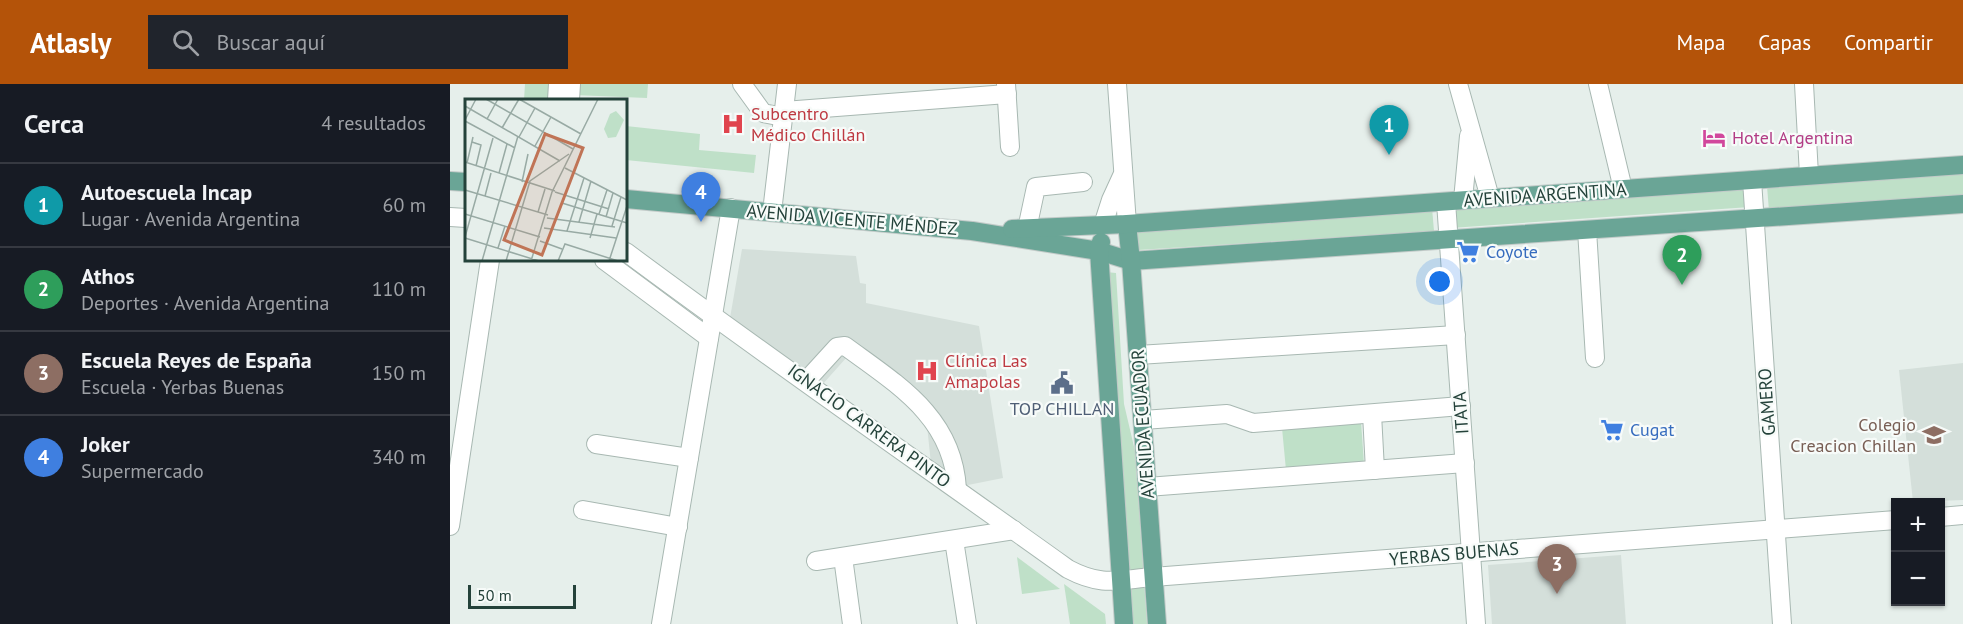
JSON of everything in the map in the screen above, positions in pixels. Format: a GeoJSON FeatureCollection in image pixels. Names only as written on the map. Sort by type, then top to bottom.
{"type":"FeatureCollection","features":[{"type":"Feature","properties":{"kind":"main road","name":"AVENIDA ARGENTINA"},"geometry":{"type":"LineString","coordinates":[[1127,224],[1963,165]]}},
{"type":"Feature","properties":{"kind":"main road"},"geometry":{"type":"LineString","coordinates":[[450,181],[465,183]]}},
{"type":"Feature","properties":{"kind":"main road","name":"AVENIDA VICENTE MÉNDEZ"},"geometry":{"type":"LineString","coordinates":[[627,199],[972,231],[1099,251],[1131,261]]}},
{"type":"Feature","properties":{"kind":"main road","name":"AVENIDA ARGENTINA"},"geometry":{"type":"LineString","coordinates":[[1131,261],[1963,204]]}},
{"type":"Feature","properties":{"kind":"main road","name":"AVENIDA VICENTE MÉNDEZ"},"geometry":{"type":"LineString","coordinates":[[972,231],[1127,224]]}},
{"type":"Feature","properties":{"kind":"main road","name":"AVENIDA ECUADOR"},"geometry":{"type":"LineString","coordinates":[[1127,224],[1157,624]]}},
{"type":"Feature","properties":{"kind":"main road","name":"AVENIDA ECUADOR"},"geometry":{"type":"LineString","coordinates":[[1103,225],[1099,251],[1124,624]]}},
{"type":"Feature","properties":{"kind":"street"},"geometry":{"type":"LineString","coordinates":[[557,99],[558,84]]}},
{"type":"Feature","properties":{"kind":"street"},"geometry":{"type":"LineString","coordinates":[[570,99],[571,84]]}},
{"type":"Feature","properties":{"kind":"street"},"geometry":{"type":"LineString","coordinates":[[742,84],[763,113],[784,114],[900,93],[1006,89],[1010,147]]}},
{"type":"Feature","properties":{"kind":"street"},"geometry":{"type":"LineString","coordinates":[[772,212],[787,84]]}},
{"type":"Feature","properties":{"kind":"street"},"geometry":{"type":"LineString","coordinates":[[1122,84],[1122,176],[1127,224]]}},
{"type":"Feature","properties":{"kind":"street"},"geometry":{"type":"LineString","coordinates":[[1458,84],[1490,198]]}},
{"type":"Feature","properties":{"kind":"street"},"geometry":{"type":"LineString","coordinates":[[1598,84],[1623,189]]}},
{"type":"Feature","properties":{"kind":"street"},"geometry":{"type":"LineString","coordinates":[[1804,84],[1809,176]]}},
{"type":"Feature","properties":{"kind":"street","name":"ITATA"},"geometry":{"type":"LineString","coordinates":[[1469,128],[1449,239],[1476,624]]}},
{"type":"Feature","properties":{"kind":"street"},"geometry":{"type":"LineString","coordinates":[[1103,225],[1122,176]]}},
{"type":"Feature","properties":{"kind":"street","name":"GAMERO"},"geometry":{"type":"LineString","coordinates":[[1752,180],[1782,624]]}},
{"type":"Feature","properties":{"kind":"street"},"geometry":{"type":"LineString","coordinates":[[1027,229],[1036,187],[1083,182]]}},
{"type":"Feature","properties":{"kind":"street"},"geometry":{"type":"LineString","coordinates":[[661,624],[731,208]]}},
{"type":"Feature","properties":{"kind":"street"},"geometry":{"type":"LineString","coordinates":[[450,217],[465,218]]}},
{"type":"Feature","properties":{"kind":"street"},"geometry":{"type":"LineString","coordinates":[[1587,230],[1596,358]]}},
{"type":"Feature","properties":{"kind":"street","name":"IGNACIO CARRERA PINTO"},"geometry":{"type":"LineString","coordinates":[[627,253],[1078,574],[1108,582],[1121,580]]}},
{"type":"Feature","properties":{"kind":"street"},"geometry":{"type":"LineString","coordinates":[[450,526],[490,261]]}},
{"type":"Feature","properties":{"kind":"street"},"geometry":{"type":"LineString","coordinates":[[605,261],[709,338]]}},
{"type":"Feature","properties":{"kind":"street"},"geometry":{"type":"LineString","coordinates":[[1138,355],[1456,335]]}},
{"type":"Feature","properties":{"kind":"street"},"geometry":{"type":"LineString","coordinates":[[806,381],[837,347],[845,346],[920,405],[934,420],[953,458],[957,489]]}},
{"type":"Feature","properties":{"kind":"street"},"geometry":{"type":"LineString","coordinates":[[1143,420],[1227,414],[1252,423],[1461,406]]}},
{"type":"Feature","properties":{"kind":"street"},"geometry":{"type":"LineString","coordinates":[[1372,414],[1376,470]]}},
{"type":"Feature","properties":{"kind":"street"},"geometry":{"type":"LineString","coordinates":[[596,444],[689,458]]}},
{"type":"Feature","properties":{"kind":"street"},"geometry":{"type":"LineString","coordinates":[[1147,487],[1465,463]]}},
{"type":"Feature","properties":{"kind":"street"},"geometry":{"type":"LineString","coordinates":[[583,510],[678,527]]}},
{"type":"Feature","properties":{"kind":"street"},"geometry":{"type":"LineString","coordinates":[[1945,517],[1963,515]]}},
{"type":"Feature","properties":{"kind":"street","name":"YERBAS BUENAS"},"geometry":{"type":"LineString","coordinates":[[1121,580],[1891,520]]}},
{"type":"Feature","properties":{"kind":"street"},"geometry":{"type":"LineString","coordinates":[[816,561],[1014,530]]}},
{"type":"Feature","properties":{"kind":"street"},"geometry":{"type":"LineString","coordinates":[[954,540],[967,624]]}},
{"type":"Feature","properties":{"kind":"street"},"geometry":{"type":"LineString","coordinates":[[843,557],[852,624]]}},
{"type":"Feature","properties":{"kind":"shaded area","name":"Clínica Las Amapolas"},"geometry":{"type":"Polygon","coordinates":[[[742,249],[856,256],[860,283],[866,284],[866,303],[979,326],[1003,478],[963,486],[931,464],[926,416],[847,357],[822,385],[730,318],[742,249]]]}},
{"type":"Feature","properties":{"kind":"shaded area","name":"Colegio Creacion Chillan"},"geometry":{"type":"Polygon","coordinates":[[[1963,363],[1963,500],[1913,498],[1899,370],[1963,363]]]}},
{"type":"Feature","properties":{"kind":"shaded area"},"geometry":{"type":"Polygon","coordinates":[[[1621,555],[1626,624],[1492,624],[1488,565],[1621,555]]]}},
{"type":"Feature","properties":{"kind":"green space"},"geometry":{"type":"Polygon","coordinates":[[[525,84],[552,84],[551,99],[524,99],[525,84]]]}},
{"type":"Feature","properties":{"kind":"green space"},"geometry":{"type":"Polygon","coordinates":[[[575,84],[648,84],[647,98],[574,95],[575,84]]]}},
{"type":"Feature","properties":{"kind":"green space"},"geometry":{"type":"Polygon","coordinates":[[[627,126],[700,134],[699,150],[756,155],[754,173],[627,160],[627,126]]]}},
{"type":"Feature","properties":{"kind":"green space"},"geometry":{"type":"Polygon","coordinates":[[[1963,173],[1963,198],[1769,211],[1767,186],[1963,173]]]}},
{"type":"Feature","properties":{"kind":"green space"},"geometry":{"type":"Polygon","coordinates":[[[1749,186],[1750,207],[1451,228],[1451,206],[1749,186]]]}},
{"type":"Feature","properties":{"kind":"green space"},"geometry":{"type":"Polygon","coordinates":[[[1432,208],[1434,231],[1138,250],[1136,230],[1432,208]]]}},
{"type":"Feature","properties":{"kind":"green space"},"geometry":{"type":"Polygon","coordinates":[[[1106,272],[1116,273],[1124,404],[1135,451],[1147,624],[1131,624],[1106,272]]]}},
{"type":"Feature","properties":{"kind":"green space"},"geometry":{"type":"Polygon","coordinates":[[[1361,422],[1364,464],[1286,470],[1282,428],[1361,422]]]}},
{"type":"Feature","properties":{"kind":"green space"},"geometry":{"type":"Polygon","coordinates":[[[1017,557],[1060,589],[1022,594],[1017,557]]]}},
{"type":"Feature","properties":{"kind":"green space"},"geometry":{"type":"Polygon","coordinates":[[[1064,584],[1105,614],[1106,624],[1070,624],[1064,584]]]}},
{"type":"Feature","properties":{"kind":"place","name":"Subcentro Médico Chillán"},"geometry":{"type":"Point","coordinates":[733,124]}},
{"type":"Feature","properties":{"kind":"place","name":"Hotel Argentina"},"geometry":{"type":"Point","coordinates":[1714,138]}},
{"type":"Feature","properties":{"kind":"place","name":"Autoescuela Incap"},"geometry":{"type":"Point","coordinates":[1389,155]}},
{"type":"Feature","properties":{"kind":"place","name":"Joker"},"geometry":{"type":"Point","coordinates":[701,222]}},
{"type":"Feature","properties":{"kind":"place","name":"Coyote"},"geometry":{"type":"Point","coordinates":[1468,252]}},
{"type":"Feature","properties":{"kind":"place","name":"Athos"},"geometry":{"type":"Point","coordinates":[1682,285]}},
{"type":"Feature","properties":{"kind":"place","name":"Clínica Las Amapolas"},"geometry":{"type":"Point","coordinates":[927,371]}},
{"type":"Feature","properties":{"kind":"place","name":"TOP CHILLAN"},"geometry":{"type":"Point","coordinates":[1062,383]}},
{"type":"Feature","properties":{"kind":"place","name":"Cugat"},"geometry":{"type":"Point","coordinates":[1612,430]}},
{"type":"Feature","properties":{"kind":"place","name":"Colegio Creacion Chillan"},"geometry":{"type":"Point","coordinates":[1934,435]}},
{"type":"Feature","properties":{"kind":"place","name":"Escuela Reyes de España"},"geometry":{"type":"Point","coordinates":[1557,594]}}]}
